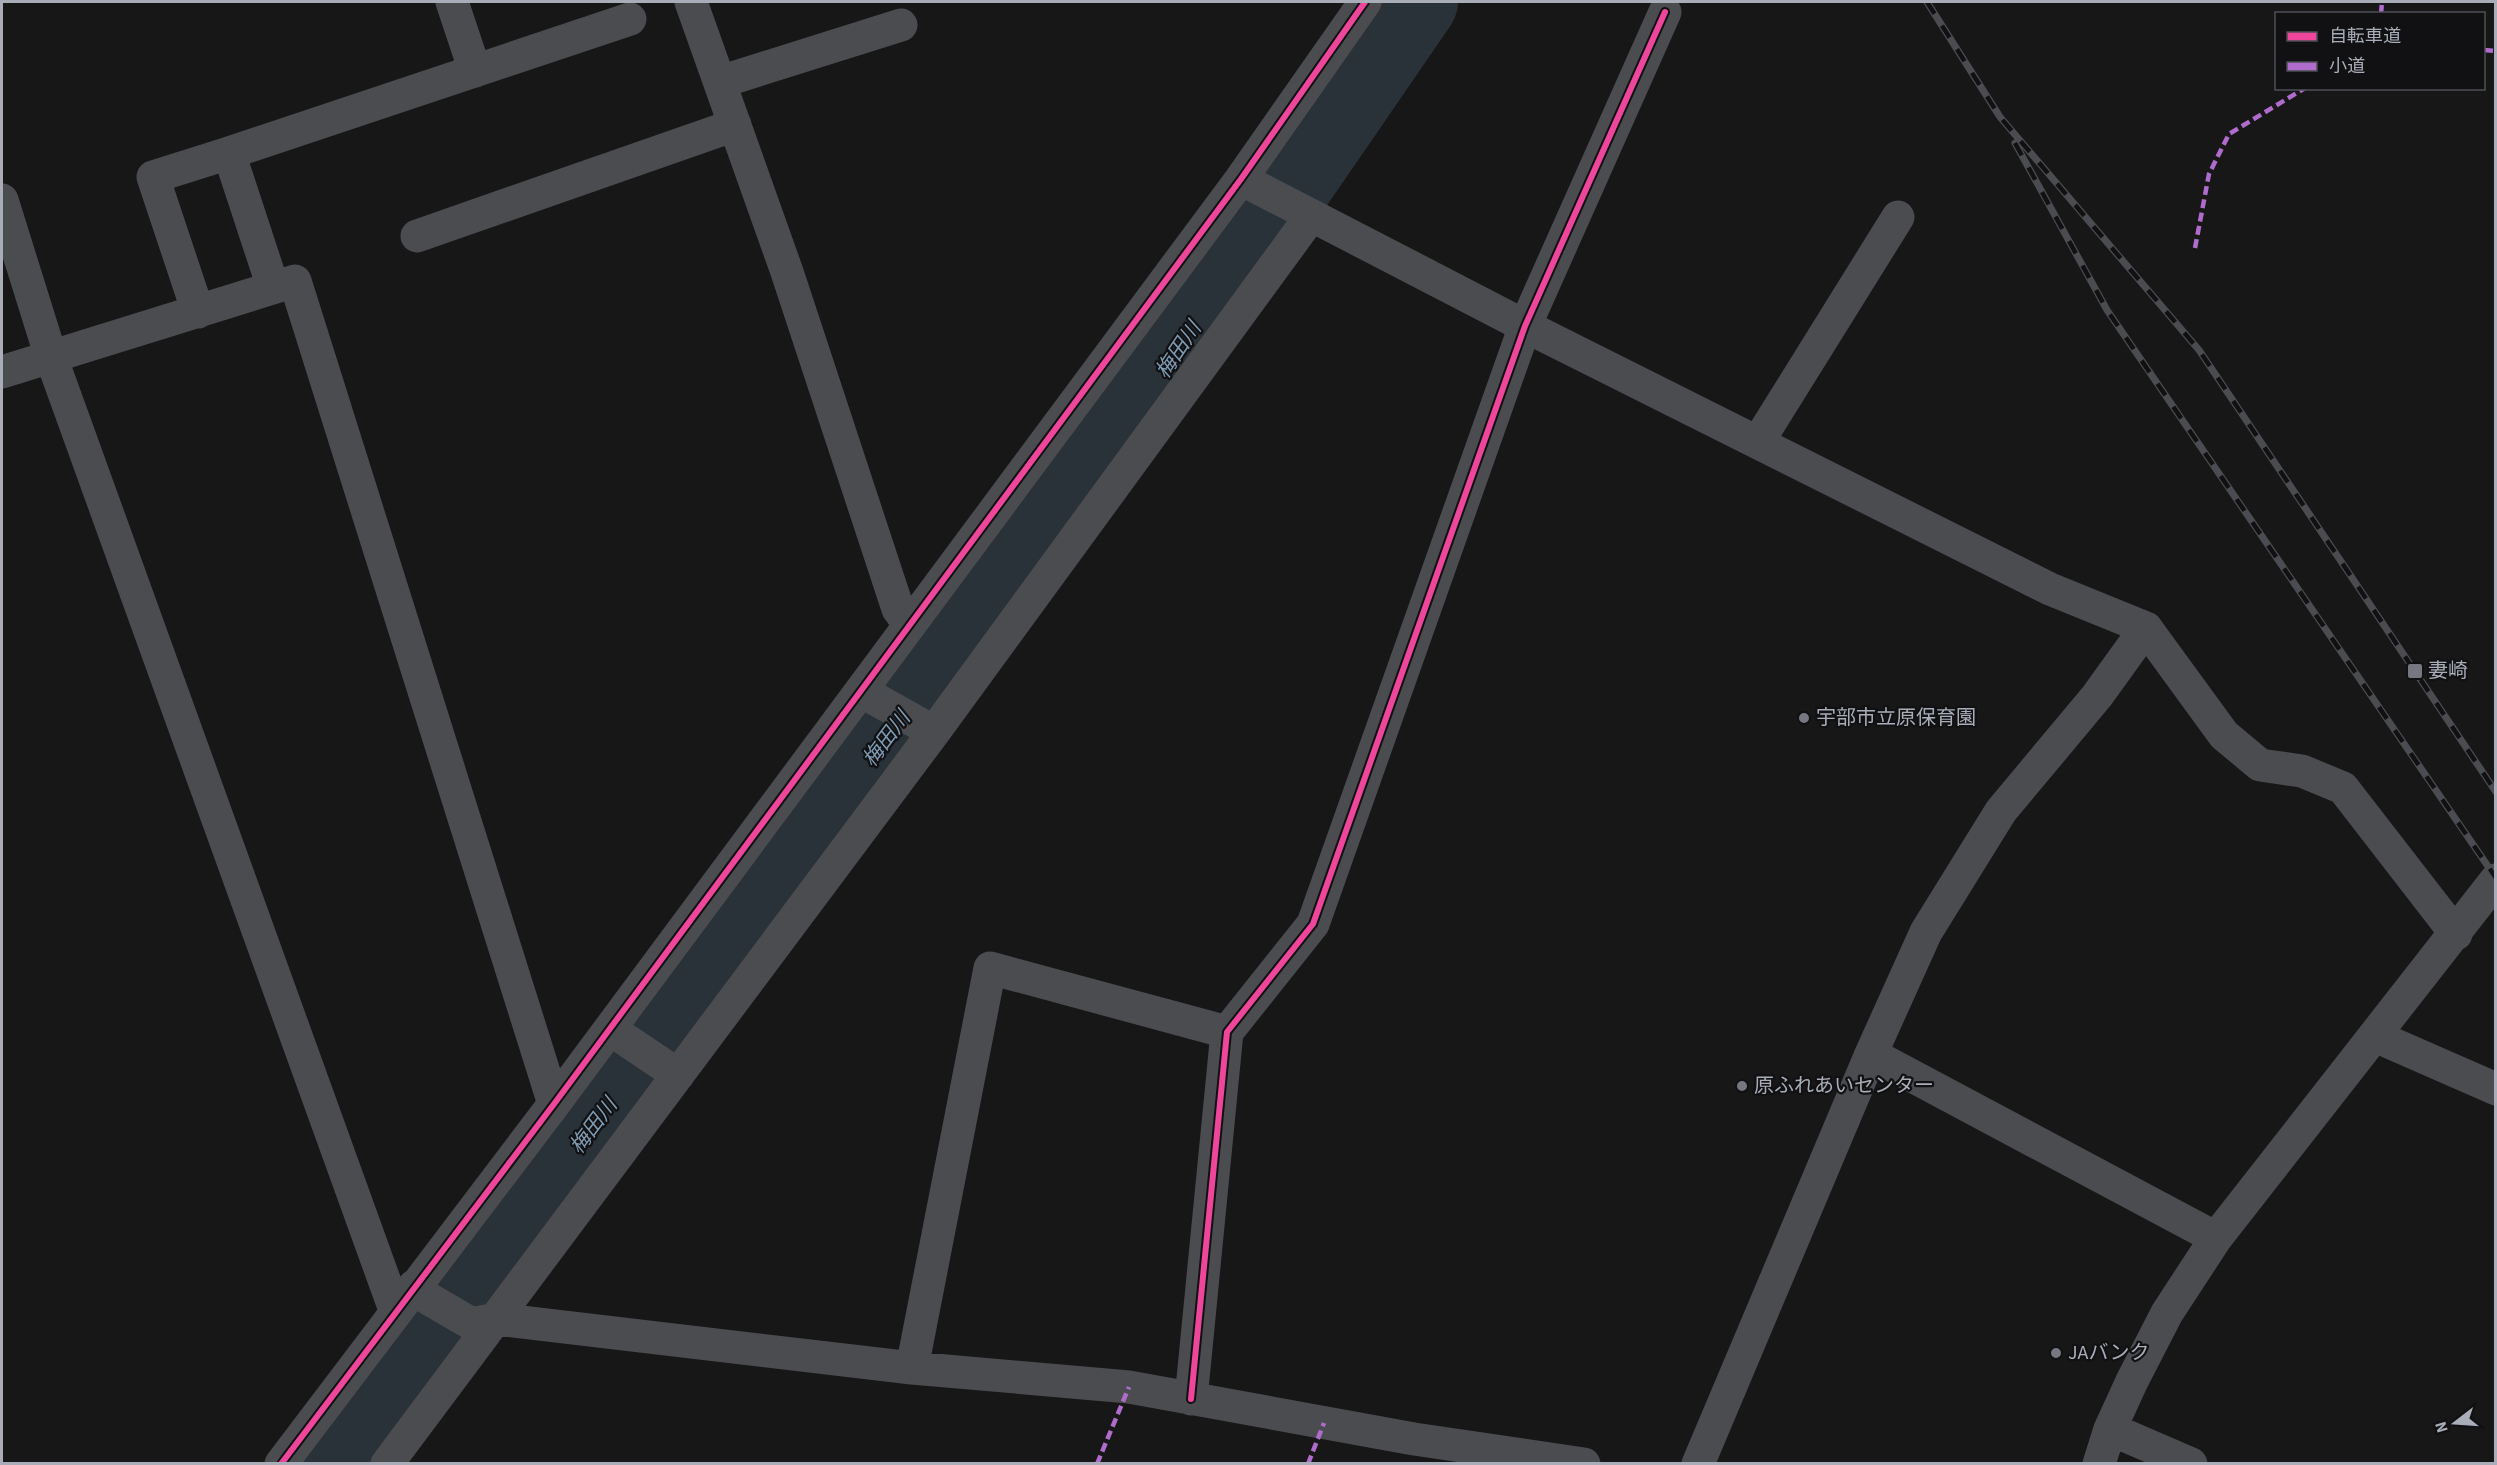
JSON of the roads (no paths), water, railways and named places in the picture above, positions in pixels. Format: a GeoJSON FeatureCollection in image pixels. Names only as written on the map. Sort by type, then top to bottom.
{"type":"FeatureCollection","features":[{"type":"Feature","properties":{"kind":"street"},"geometry":{"type":"LineString","coordinates":[[452,2],[475,71]]}},
{"type":"Feature","properties":{"kind":"street"},"geometry":{"type":"LineString","coordinates":[[691,2],[788,272],[898,609],[910,625]]}},
{"type":"Feature","properties":{"kind":"street"},"geometry":{"type":"LineString","coordinates":[[281,1464],[413,1299],[554,1104],[615,1033],[870,695],[910,625],[1249,184],[1365,2]]}},
{"type":"Feature","properties":{"kind":"street"},"geometry":{"type":"LineString","coordinates":[[1191,1399],[1227,1032],[1313,924],[1525,326],[1665,12]]}},
{"type":"Feature","properties":{"kind":"street"},"geometry":{"type":"LineString","coordinates":[[198,312],[153,177],[630,19]]}},
{"type":"Feature","properties":{"kind":"street"},"geometry":{"type":"LineString","coordinates":[[720,82],[901,25]]}},
{"type":"Feature","properties":{"kind":"street"},"geometry":{"type":"LineString","coordinates":[[417,236],[735,125]]}},
{"type":"Feature","properties":{"kind":"street"},"geometry":{"type":"LineString","coordinates":[[229,153],[273,287]]}},
{"type":"Feature","properties":{"kind":"street"},"geometry":{"type":"LineString","coordinates":[[1249,184],[1525,326],[2050,589],[2146,628],[2224,735],[2259,765],[2302,771],[2343,788],[2456,934]]}},
{"type":"Feature","properties":{"kind":"street"},"geometry":{"type":"LineString","coordinates":[[2,200],[51,357],[413,1299]]}},
{"type":"Feature","properties":{"kind":"street"},"geometry":{"type":"LineString","coordinates":[[387,1464],[484,1321],[930,730],[1305,213]]}},
{"type":"Feature","properties":{"kind":"street"},"geometry":{"type":"LineString","coordinates":[[1758,442],[1898,218]]}},
{"type":"Feature","properties":{"kind":"street"},"geometry":{"type":"LineString","coordinates":[[2,372],[295,281],[554,1104]]}},
{"type":"Feature","properties":{"kind":"street"},"geometry":{"type":"LineString","coordinates":[[1698,1464],[1871,1054],[1926,932],[2001,811],[2097,696],[2146,628]]}},
{"type":"Feature","properties":{"kind":"street"},"geometry":{"type":"LineString","coordinates":[[870,695],[930,730]]}},
{"type":"Feature","properties":{"kind":"street"},"geometry":{"type":"LineString","coordinates":[[2099,1464],[2110,1429],[2168,1313],[2216,1238],[2496,880]]}},
{"type":"Feature","properties":{"kind":"street"},"geometry":{"type":"LineString","coordinates":[[912,1368],[990,968],[1227,1032]]}},
{"type":"Feature","properties":{"kind":"street"},"geometry":{"type":"LineString","coordinates":[[615,1033],[673,1071]]}},
{"type":"Feature","properties":{"kind":"street"},"geometry":{"type":"LineString","coordinates":[[2376,1036],[2496,1089]]}},
{"type":"Feature","properties":{"kind":"street"},"geometry":{"type":"LineString","coordinates":[[1871,1054],[2216,1238]]}},
{"type":"Feature","properties":{"kind":"street"},"geometry":{"type":"LineString","coordinates":[[413,1299],[484,1321],[912,1368],[1129,1387],[1414,1439],[1584,1464]]}},
{"type":"Feature","properties":{"kind":"street"},"geometry":{"type":"LineString","coordinates":[[2110,1429],[2191,1464]]}},
{"type":"Feature","properties":{"kind":"waterway","name":"梅田川"},"geometry":{"type":"LineString","coordinates":[[337,1464],[1149,392],[1417,2]]}},
{"type":"Feature","properties":{"kind":"railway"},"geometry":{"type":"LineString","coordinates":[[1927,2],[2000,117],[2199,350],[2496,792]]}},
{"type":"Feature","properties":{"kind":"railway"},"geometry":{"type":"LineString","coordinates":[[2015,143],[2107,310],[2496,878]]}},
{"type":"Feature","properties":{"kind":"place","name":"妻崎"},"geometry":{"type":"Point","coordinates":[2415,671]}},
{"type":"Feature","properties":{"kind":"place","name":"宇部市立原保育園"},"geometry":{"type":"Point","coordinates":[1804,718]}},
{"type":"Feature","properties":{"kind":"place","name":"原ふれあいセンター"},"geometry":{"type":"Point","coordinates":[1742,1086]}},
{"type":"Feature","properties":{"kind":"place","name":"JAバンク"},"geometry":{"type":"Point","coordinates":[2056,1353]}}]}
